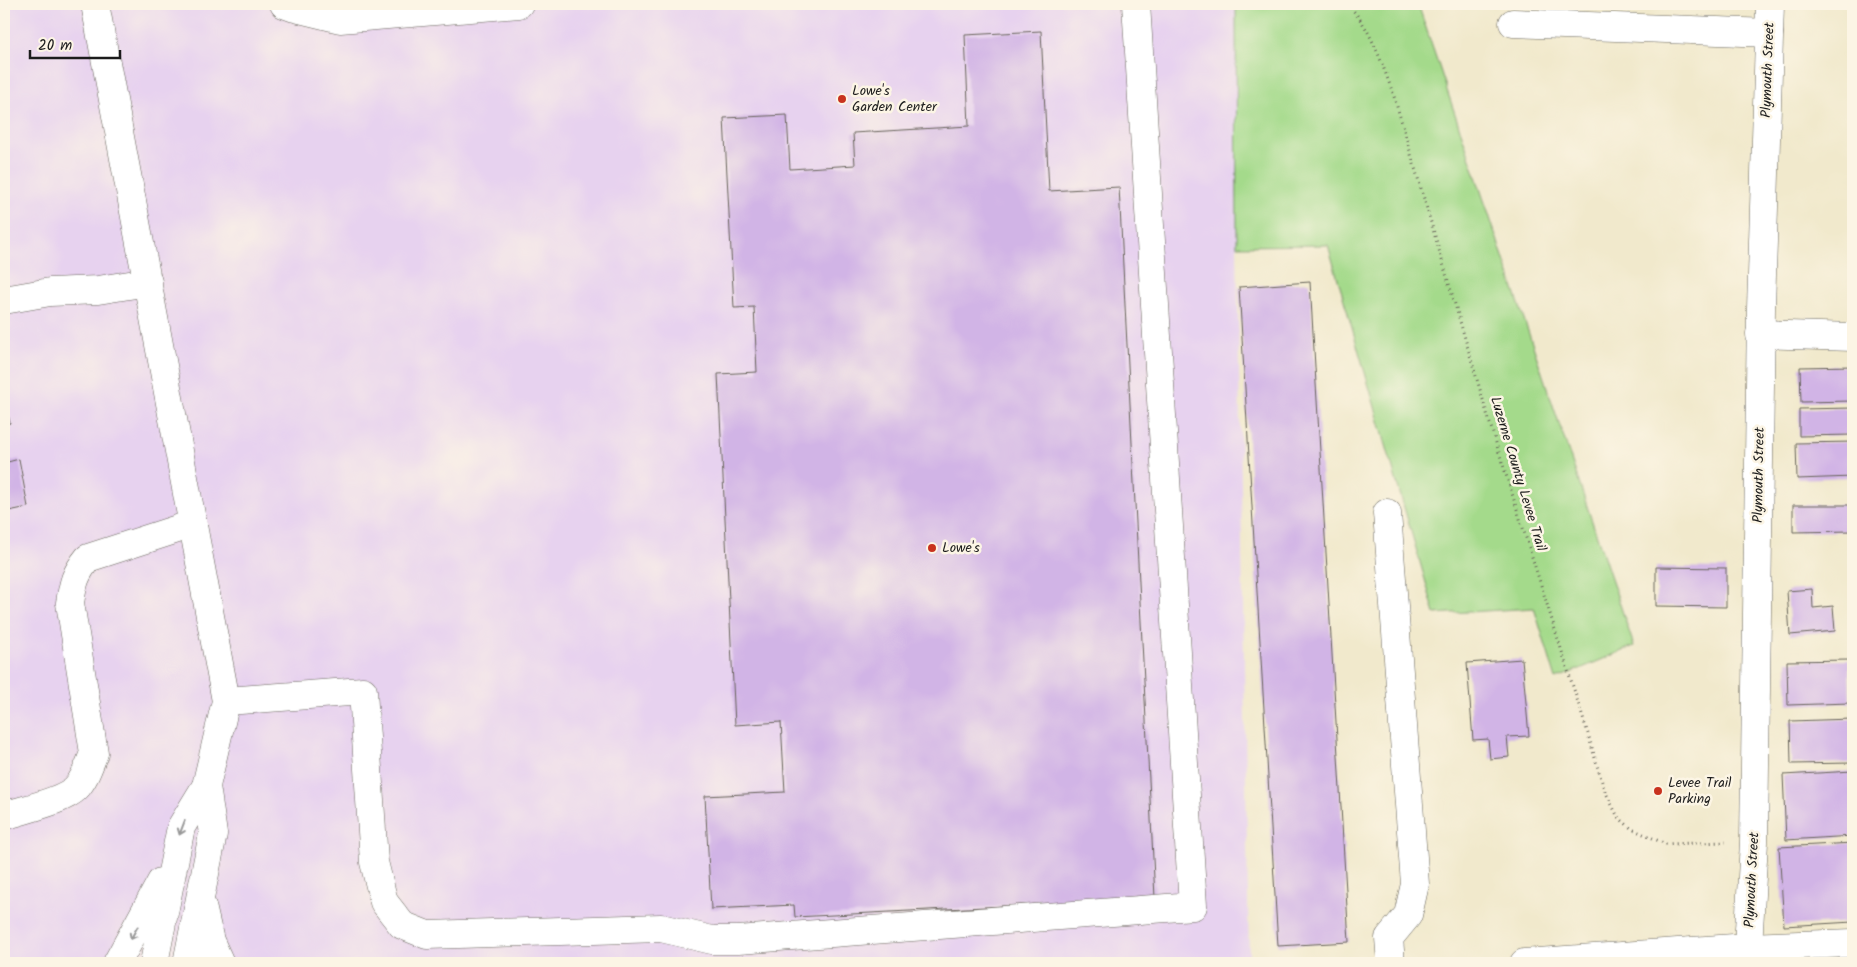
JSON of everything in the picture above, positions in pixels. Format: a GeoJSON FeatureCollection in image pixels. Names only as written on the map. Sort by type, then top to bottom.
{"type":"FeatureCollection","features":[{"type":"Feature","properties":{"kind":"street"},"geometry":{"type":"LineString","coordinates":[[95,4],[226,701],[206,786],[181,827],[154,963]]}},
{"type":"Feature","properties":{"kind":"street"},"geometry":{"type":"LineString","coordinates":[[284,4],[340,19],[519,4]]}},
{"type":"Feature","properties":{"kind":"street"},"geometry":{"type":"LineString","coordinates":[[226,701],[363,691],[374,862],[384,902],[402,925],[427,936],[661,928],[712,940],[738,940],[1193,906],[1136,4]]}},
{"type":"Feature","properties":{"kind":"street","name":"Plymouth Street"},"geometry":{"type":"LineString","coordinates":[[1748,947],[1754,842],[1760,334],[1770,4]]}},
{"type":"Feature","properties":{"kind":"street"},"geometry":{"type":"LineString","coordinates":[[1513,22],[1769,33]]}},
{"type":"Feature","properties":{"kind":"street"},"geometry":{"type":"LineString","coordinates":[[4,300],[50,292],[98,290],[148,282]]}},
{"type":"Feature","properties":{"kind":"street"},"geometry":{"type":"LineString","coordinates":[[1760,334],[1853,338]]}},
{"type":"Feature","properties":{"kind":"street"},"geometry":{"type":"LineString","coordinates":[[1387,514],[1415,884],[1408,915],[1389,938],[1392,963]]}},
{"type":"Feature","properties":{"kind":"street"},"geometry":{"type":"LineString","coordinates":[[4,816],[66,796],[76,788],[85,774],[94,753],[70,603],[73,582],[79,569],[88,558],[193,524]]}},
{"type":"Feature","properties":{"kind":"street"},"geometry":{"type":"LineString","coordinates":[[187,963],[213,834],[206,786]]}},
{"type":"Feature","properties":{"kind":"street"},"geometry":{"type":"LineString","coordinates":[[117,963],[174,859]]}},
{"type":"Feature","properties":{"kind":"street"},"geometry":{"type":"LineString","coordinates":[[200,899],[210,940],[220,963]]}},
{"type":"Feature","properties":{"kind":"street"},"geometry":{"type":"LineString","coordinates":[[1524,963],[1664,959],[1748,947],[1852,950]]}},
{"type":"Feature","properties":{"kind":"path","name":"Luzerne County Levee Trail"},"geometry":{"type":"LineString","coordinates":[[1347,4],[1354,11],[1376,46],[1393,93],[1488,417],[1604,789],[1618,817],[1632,829],[1666,844],[1754,842]]}},
{"type":"Feature","properties":{"kind":"shaded area"},"geometry":{"type":"Polygon","coordinates":[[[4,4],[1236,4],[1237,246],[1249,959],[1171,963],[4,963],[4,4]]]}},
{"type":"Feature","properties":{"kind":"green space"},"geometry":{"type":"Polygon","coordinates":[[[1236,4],[1418,4],[1634,646],[1556,679],[1534,608],[1435,614],[1328,245],[1237,246],[1236,4]]]}},
{"type":"Feature","properties":{"kind":"building","name":"Lowe's"},"geometry":{"type":"Polygon","coordinates":[[[1041,31],[1049,191],[1119,187],[1155,898],[795,917],[794,905],[711,909],[705,796],[785,792],[781,722],[735,725],[718,374],[757,372],[754,307],[734,308],[724,118],[787,115],[790,169],[855,165],[853,133],[969,126],[965,35],[1041,31]]]}},
{"type":"Feature","properties":{"kind":"building"},"geometry":{"type":"Polygon","coordinates":[[[1310,282],[1349,942],[1278,946],[1239,287],[1310,282]]]}},
{"type":"Feature","properties":{"kind":"building"},"geometry":{"type":"Polygon","coordinates":[[[1853,366],[1853,401],[1801,402],[1800,367],[1853,366]]]}},
{"type":"Feature","properties":{"kind":"building"},"geometry":{"type":"Polygon","coordinates":[[[4,397],[10,423],[4,425],[4,397]]]}},
{"type":"Feature","properties":{"kind":"building"},"geometry":{"type":"Polygon","coordinates":[[[1853,408],[1853,435],[1799,436],[1799,409],[1853,408]]]}},
{"type":"Feature","properties":{"kind":"building"},"geometry":{"type":"Polygon","coordinates":[[[1853,442],[1853,477],[1797,479],[1796,443],[1853,442]]]}},
{"type":"Feature","properties":{"kind":"building"},"geometry":{"type":"Polygon","coordinates":[[[19,459],[28,507],[4,512],[4,463],[19,459]]]}},
{"type":"Feature","properties":{"kind":"building"},"geometry":{"type":"Polygon","coordinates":[[[1793,505],[1853,505],[1853,531],[1793,532],[1793,505]]]}},
{"type":"Feature","properties":{"kind":"building"},"geometry":{"type":"Polygon","coordinates":[[[1656,567],[1726,568],[1726,607],[1656,606],[1656,567]]]}},
{"type":"Feature","properties":{"kind":"building"},"geometry":{"type":"Polygon","coordinates":[[[1812,589],[1813,608],[1833,606],[1835,631],[1790,635],[1787,591],[1812,589]]]}},
{"type":"Feature","properties":{"kind":"building"},"geometry":{"type":"Polygon","coordinates":[[[1522,659],[1529,736],[1507,737],[1509,757],[1490,759],[1488,739],[1473,740],[1467,663],[1522,659]]]}},
{"type":"Feature","properties":{"kind":"building"},"geometry":{"type":"Polygon","coordinates":[[[1849,660],[1850,703],[1788,705],[1787,661],[1849,660]]]}},
{"type":"Feature","properties":{"kind":"building"},"geometry":{"type":"Polygon","coordinates":[[[1852,719],[1853,763],[1791,764],[1790,721],[1852,719]]]}},
{"type":"Feature","properties":{"kind":"building"},"geometry":{"type":"Polygon","coordinates":[[[1853,771],[1853,836],[1786,840],[1783,775],[1853,771]]]}},
{"type":"Feature","properties":{"kind":"building"},"geometry":{"type":"Polygon","coordinates":[[[1853,843],[1853,922],[1784,926],[1779,847],[1853,843]]]}},
{"type":"Feature","properties":{"kind":"place","name":"Lowe's Garden Center"},"geometry":{"type":"Point","coordinates":[842,99]}},
{"type":"Feature","properties":{"kind":"place","name":"Lowe's"},"geometry":{"type":"Point","coordinates":[932,548]}},
{"type":"Feature","properties":{"kind":"place","name":"Levee Trail Parking"},"geometry":{"type":"Point","coordinates":[1658,791]}}]}
